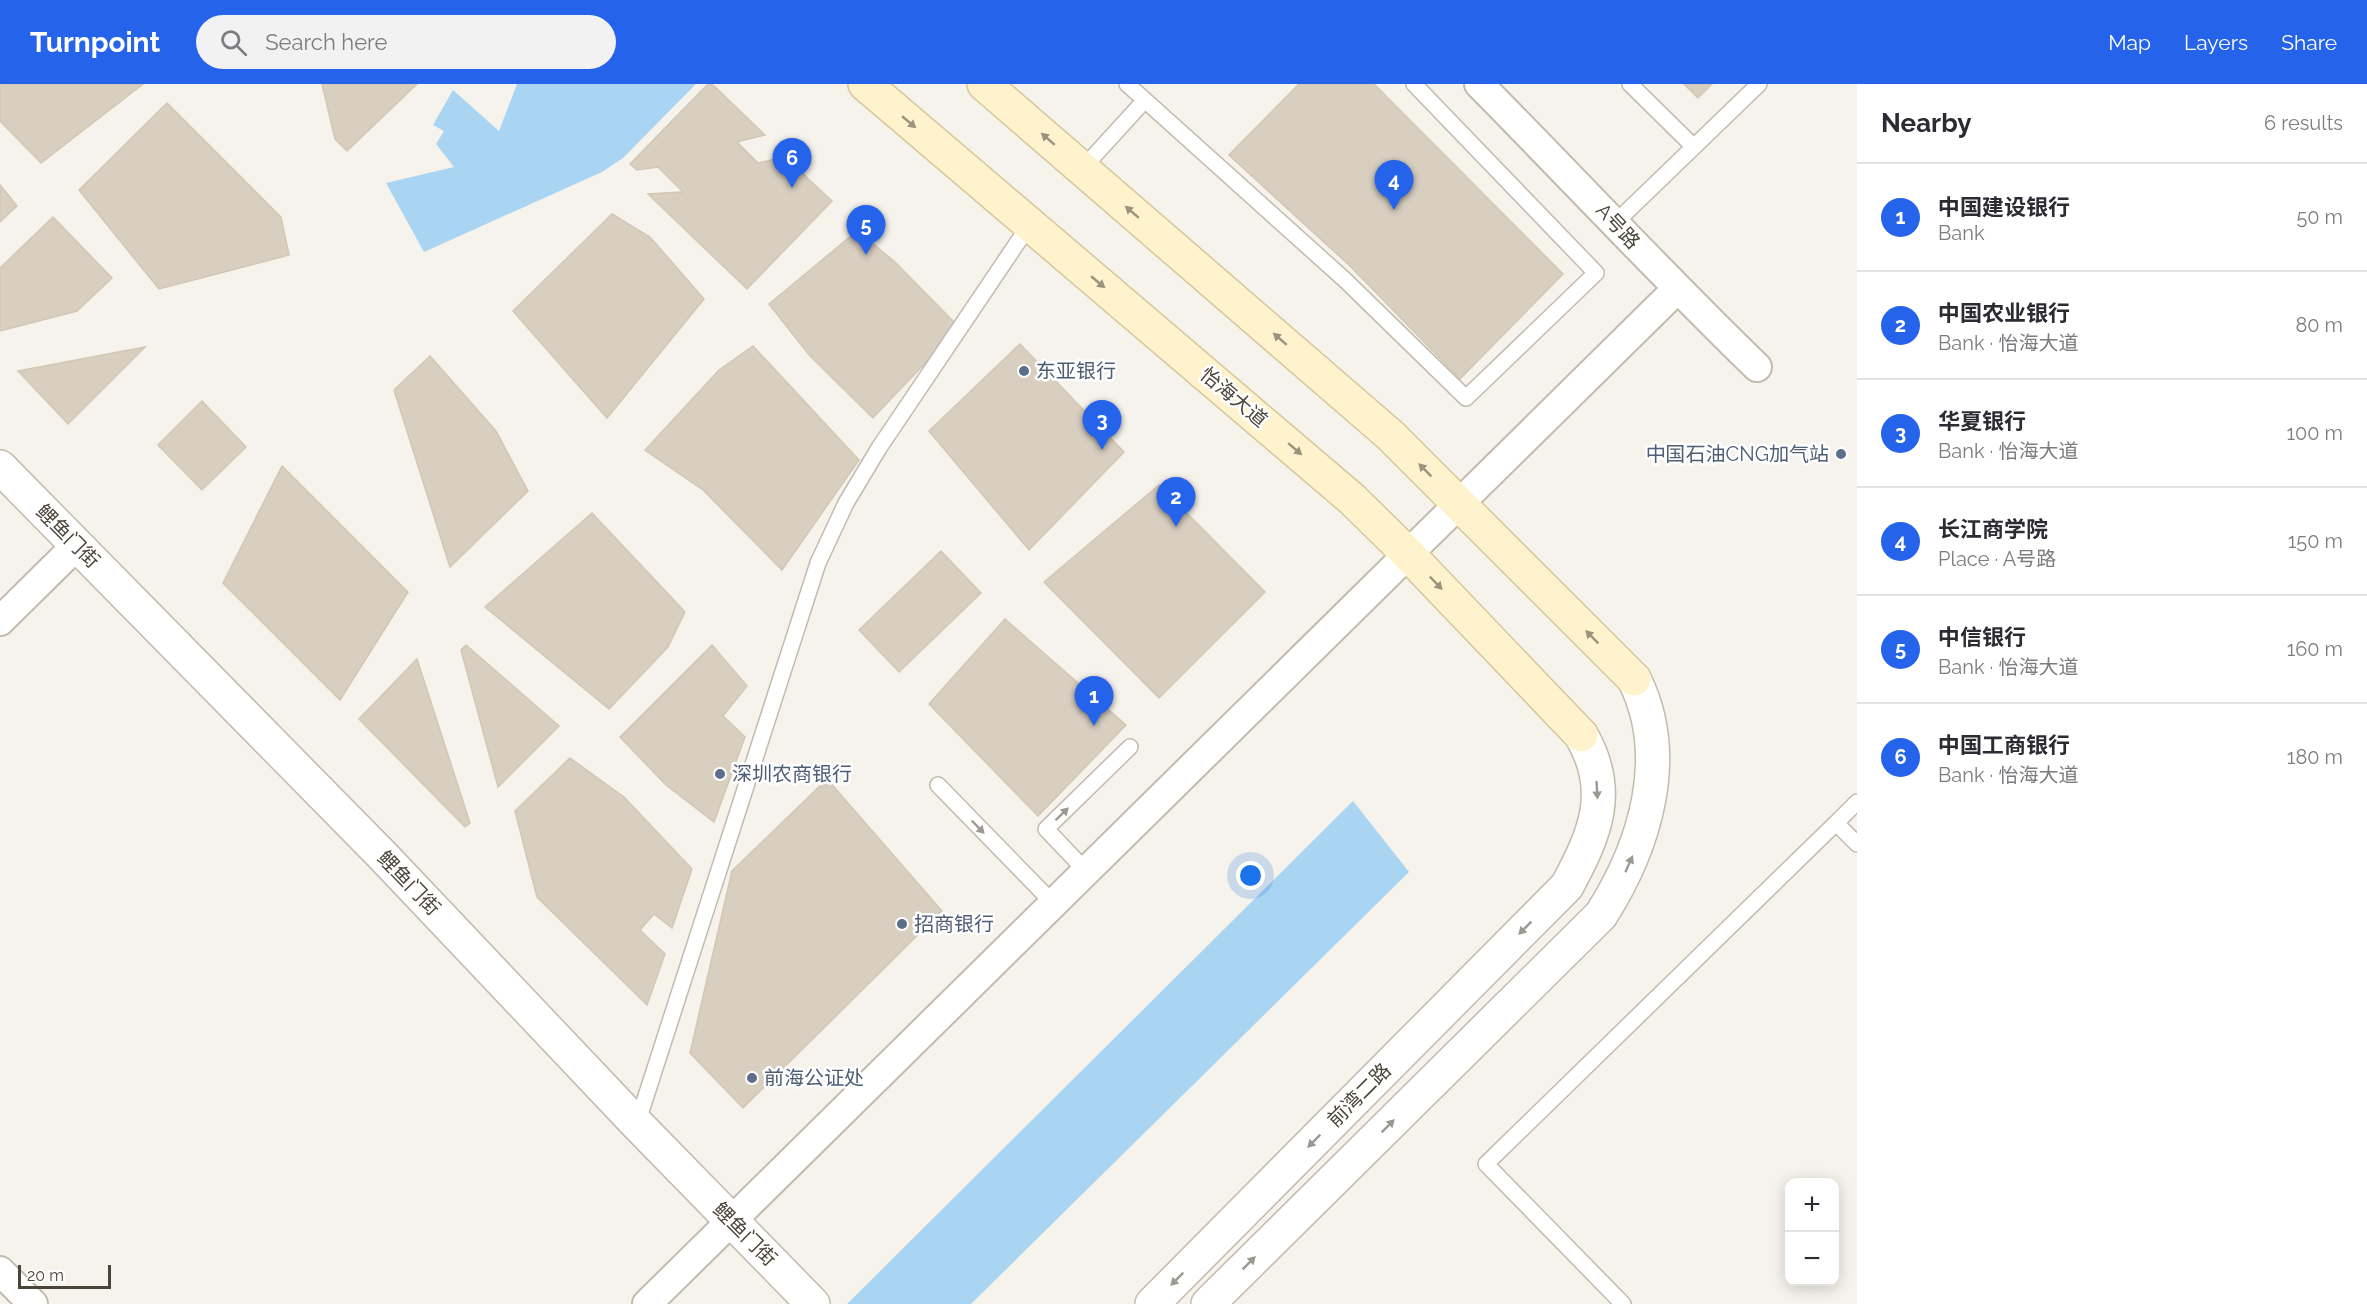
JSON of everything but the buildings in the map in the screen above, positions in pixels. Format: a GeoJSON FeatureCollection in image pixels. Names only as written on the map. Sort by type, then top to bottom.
{"type":"FeatureCollection","features":[{"type":"Feature","properties":{"kind":"main road","name":"怡海大道"},"geometry":{"type":"LineString","coordinates":[[865,84],[1302,455],[1408,554],[1581,735]]}},
{"type":"Feature","properties":{"kind":"main road"},"geometry":{"type":"LineString","coordinates":[[984,84],[1390,435],[1634,679]]}},
{"type":"Feature","properties":{"kind":"street","name":"A号路"},"geometry":{"type":"LineString","coordinates":[[1479,84],[1616,223],[1677,289],[1757,367]]}},
{"type":"Feature","properties":{"kind":"street"},"geometry":{"type":"LineString","coordinates":[[647,1304],[1677,289]]}},
{"type":"Feature","properties":{"kind":"street","name":"鲤鱼门街"},"geometry":{"type":"LineString","coordinates":[[0,467],[383,856],[637,1124],[813,1304]]}},
{"type":"Feature","properties":{"kind":"street"},"geometry":{"type":"LineString","coordinates":[[0,621],[77,545]]}},
{"type":"Feature","properties":{"kind":"street"},"geometry":{"type":"LineString","coordinates":[[1208,1304],[1600,915],[1619,886],[1632,857],[1644,823],[1649,795],[1652,767],[1651,731],[1644,699],[1634,679]]}},
{"type":"Feature","properties":{"kind":"street","name":"前湾二路"},"geometry":{"type":"LineString","coordinates":[[1152,1304],[1567,886],[1591,838],[1597,816],[1598,790],[1595,766],[1590,750],[1581,735]]}},
{"type":"Feature","properties":{"kind":"street"},"geometry":{"type":"LineString","coordinates":[[0,1271],[33,1304]]}},
{"type":"Feature","properties":{"kind":"lane"},"geometry":{"type":"LineString","coordinates":[[1127,84],[1345,280],[1466,398],[1596,273],[1414,84]]}},
{"type":"Feature","properties":{"kind":"lane"},"geometry":{"type":"LineString","coordinates":[[1630,84],[1694,147]]}},
{"type":"Feature","properties":{"kind":"lane"},"geometry":{"type":"LineString","coordinates":[[1616,223],[1759,84]]}},
{"type":"Feature","properties":{"kind":"lane"},"geometry":{"type":"LineString","coordinates":[[1082,169],[1145,100]]}},
{"type":"Feature","properties":{"kind":"lane"},"geometry":{"type":"LineString","coordinates":[[637,1124],[818,563],[846,503],[879,448],[1030,224]]}},
{"type":"Feature","properties":{"kind":"lane"},"geometry":{"type":"LineString","coordinates":[[1086,871],[1046,830],[1130,747]]}},
{"type":"Feature","properties":{"kind":"lane"},"geometry":{"type":"LineString","coordinates":[[938,785],[1053,903]]}},
{"type":"Feature","properties":{"kind":"lane"},"geometry":{"type":"LineString","coordinates":[[1623,1304],[1486,1164],[1857,802]]}},
{"type":"Feature","properties":{"kind":"lane"},"geometry":{"type":"LineString","coordinates":[[1836,823],[1857,844]]}},
{"type":"Feature","properties":{"kind":"water"},"geometry":{"type":"Polygon","coordinates":[[[517,84],[696,84],[623,158],[602,172],[424,252],[386,183],[454,167],[436,144],[444,131],[433,125],[453,90],[499,131],[517,84]]]}},
{"type":"Feature","properties":{"kind":"water"},"geometry":{"type":"Polygon","coordinates":[[[1353,801],[1409,872],[971,1304],[847,1304],[1353,801]]]}},
{"type":"Feature","properties":{"kind":"place","name":"中国工商银行"},"geometry":{"type":"Point","coordinates":[792,188]}},
{"type":"Feature","properties":{"kind":"place","name":"长江商学院"},"geometry":{"type":"Point","coordinates":[1394,210]}},
{"type":"Feature","properties":{"kind":"place","name":"中信银行"},"geometry":{"type":"Point","coordinates":[866,255]}},
{"type":"Feature","properties":{"kind":"place","name":"东亚银行"},"geometry":{"type":"Point","coordinates":[1024,371]}},
{"type":"Feature","properties":{"kind":"place","name":"华夏银行"},"geometry":{"type":"Point","coordinates":[1102,450]}},
{"type":"Feature","properties":{"kind":"place","name":"中国石油CNG加气站"},"geometry":{"type":"Point","coordinates":[1841,454]}},
{"type":"Feature","properties":{"kind":"place","name":"中国农业银行"},"geometry":{"type":"Point","coordinates":[1176,527]}},
{"type":"Feature","properties":{"kind":"place","name":"中国建设银行"},"geometry":{"type":"Point","coordinates":[1094,726]}},
{"type":"Feature","properties":{"kind":"place","name":"深圳农商银行"},"geometry":{"type":"Point","coordinates":[720,774]}},
{"type":"Feature","properties":{"kind":"place","name":"招商银行"},"geometry":{"type":"Point","coordinates":[902,924]}},
{"type":"Feature","properties":{"kind":"place","name":"前海公证处"},"geometry":{"type":"Point","coordinates":[752,1078]}}]}
